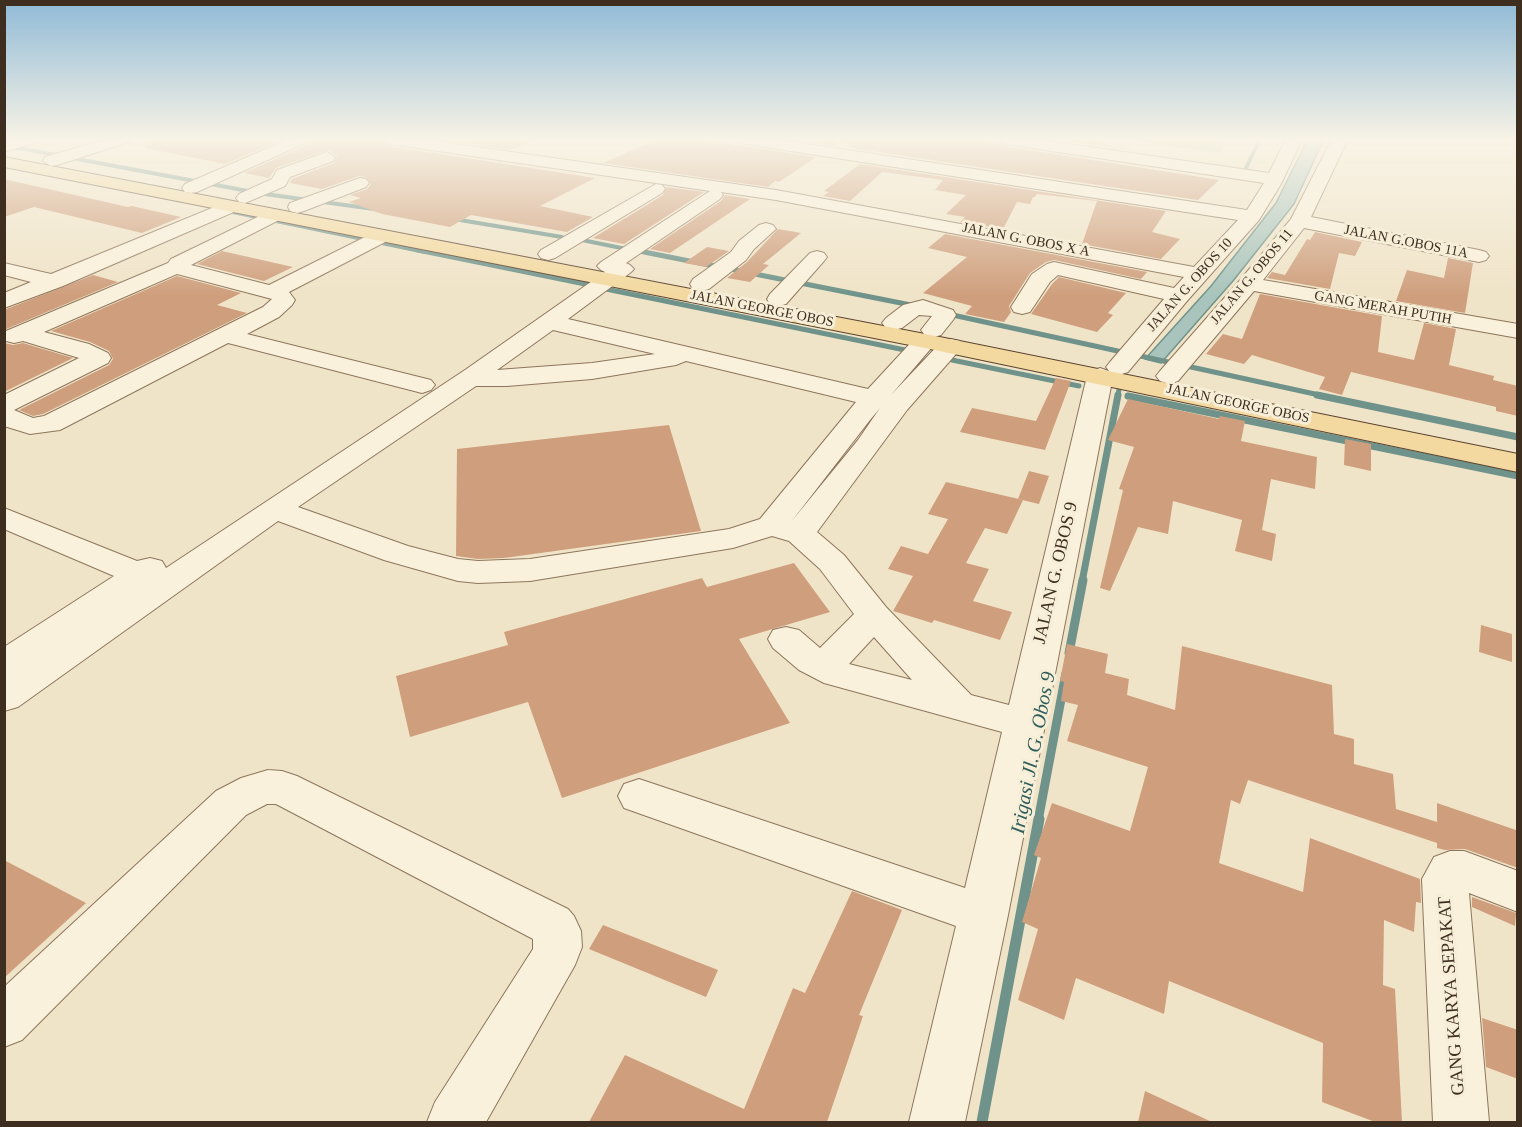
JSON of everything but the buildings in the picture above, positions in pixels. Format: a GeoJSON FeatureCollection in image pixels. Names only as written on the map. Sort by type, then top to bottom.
{"type":"FeatureCollection","features":[{"type":"Feature","properties":{"kind":"main road","name":"JALAN GEORGE OBOS"},"geometry":{"type":"LineString","coordinates":[[183,192],[237,202],[297,207],[548,254],[605,270],[936,339],[1174,370],[1518,449]]}},
{"type":"Feature","properties":{"kind":"main road","name":"JALAN GEORGE OBOS"},"geometry":{"type":"LineString","coordinates":[[203,192],[272,216],[382,236],[701,284],[894,323]]}},
{"type":"Feature","properties":{"kind":"main road","name":"JALAN GEORGE OBOS"},"geometry":{"type":"LineString","coordinates":[[1119,363],[1518,463]]}},
{"type":"Feature","properties":{"kind":"street"},"geometry":{"type":"LineString","coordinates":[[4,302],[259,192]]}},
{"type":"Feature","properties":{"kind":"street"},"geometry":{"type":"LineString","coordinates":[[297,207],[337,192]]}},
{"type":"Feature","properties":{"kind":"street"},"geometry":{"type":"LineString","coordinates":[[548,254],[652,192]]}},
{"type":"Feature","properties":{"kind":"street","name":"JALAN G. OBOS X A"},"geometry":{"type":"LineString","coordinates":[[756,192],[1200,274]]}},
{"type":"Feature","properties":{"kind":"street"},"geometry":{"type":"LineString","coordinates":[[780,195],[786,192]]}},
{"type":"Feature","properties":{"kind":"street"},"geometry":{"type":"LineString","coordinates":[[1091,192],[1252,216]]}},
{"type":"Feature","properties":{"kind":"street","name":"JALAN G. OBOS 10"},"geometry":{"type":"LineString","coordinates":[[1119,363],[1252,216],[1283,192]]}},
{"type":"Feature","properties":{"kind":"street","name":"JALAN G. OBOS 11"},"geometry":{"type":"LineString","coordinates":[[1174,370],[1249,284],[1299,221],[1291,192]]}},
{"type":"Feature","properties":{"kind":"street"},"geometry":{"type":"LineString","coordinates":[[4,665],[275,509],[465,368],[714,195]]}},
{"type":"Feature","properties":{"kind":"street"},"geometry":{"type":"LineString","coordinates":[[13,337],[175,267],[178,263],[272,216]]}},
{"type":"Feature","properties":{"kind":"street","name":"JALAN G.OBOS 11A"},"geometry":{"type":"LineString","coordinates":[[1299,221],[1479,256]]}},
{"type":"Feature","properties":{"kind":"street"},"geometry":{"type":"LineString","coordinates":[[701,284],[739,256],[746,245],[766,229]]}},
{"type":"Feature","properties":{"kind":"street"},"geometry":{"type":"LineString","coordinates":[[272,292],[382,236]]}},
{"type":"Feature","properties":{"kind":"street"},"geometry":{"type":"LineString","coordinates":[[778,299],[817,257]]}},
{"type":"Feature","properties":{"kind":"street"},"geometry":{"type":"LineString","coordinates":[[4,416],[30,426],[50,424],[282,304],[283,296],[272,292],[175,267]]}},
{"type":"Feature","properties":{"kind":"street"},"geometry":{"type":"LineString","coordinates":[[1022,307],[1038,286],[1040,279],[1054,268],[1179,296]]}},
{"type":"Feature","properties":{"kind":"street"},"geometry":{"type":"LineString","coordinates":[[4,269],[55,281]]}},
{"type":"Feature","properties":{"kind":"street"},"geometry":{"type":"LineString","coordinates":[[4,697],[153,580],[422,385],[465,368],[551,322],[605,270]]}},
{"type":"Feature","properties":{"kind":"street","name":"GANG MERAH PUTIH"},"geometry":{"type":"LineString","coordinates":[[1249,284],[1518,331]]}},
{"type":"Feature","properties":{"kind":"street"},"geometry":{"type":"LineString","coordinates":[[275,509],[396,553],[458,570],[478,572],[530,570],[786,530],[834,487],[868,446],[886,401],[936,339],[945,315],[933,309],[917,308],[894,323]]}},
{"type":"Feature","properties":{"kind":"street"},"geometry":{"type":"LineString","coordinates":[[551,322],[886,401]]}},
{"type":"Feature","properties":{"kind":"street"},"geometry":{"type":"LineString","coordinates":[[224,335],[422,385]]}},
{"type":"Feature","properties":{"kind":"street"},"geometry":{"type":"LineString","coordinates":[[4,405],[99,357],[80,349],[13,337]]}},
{"type":"Feature","properties":{"kind":"street"},"geometry":{"type":"LineString","coordinates":[[465,368],[592,371],[691,355]]}},
{"type":"Feature","properties":{"kind":"street","name":"JALAN G. OBOS 9"},"geometry":{"type":"LineString","coordinates":[[937,1122],[984,915],[1023,723],[1119,363]]}},
{"type":"Feature","properties":{"kind":"street"},"geometry":{"type":"LineString","coordinates":[[4,517],[153,580]]}},
{"type":"Feature","properties":{"kind":"street"},"geometry":{"type":"LineString","coordinates":[[786,530],[832,562],[874,615],[957,705]]}},
{"type":"Feature","properties":{"kind":"street"},"geometry":{"type":"LineString","coordinates":[[824,667],[874,615]]}},
{"type":"Feature","properties":{"kind":"street"},"geometry":{"type":"LineString","coordinates":[[786,639],[812,662],[852,678],[1023,723]]}},
{"type":"Feature","properties":{"kind":"street"},"geometry":{"type":"LineString","coordinates":[[4,1022],[231,804],[256,790],[268,787],[282,788],[551,924],[558,932],[558,947],[550,965],[455,1122]]}},
{"type":"Feature","properties":{"kind":"street"},"geometry":{"type":"LineString","coordinates":[[639,796],[984,915]]}},
{"type":"Feature","properties":{"kind":"street","name":"GANG KARYA SEPAKAT"},"geometry":{"type":"LineString","coordinates":[[1461,1122],[1445,879],[1450,872],[1464,871],[1518,892]]}},
{"type":"Feature","properties":{"kind":"water"},"geometry":{"type":"Polygon","coordinates":[[[1282,192],[1300,192],[1294,204],[1233,281],[1161,363],[1145,359],[1211,286],[1276,203],[1282,192]]]}},
{"type":"Feature","properties":{"kind":"waterway"},"geometry":{"type":"LineString","coordinates":[[265,194],[374,209]]}},
{"type":"Feature","properties":{"kind":"waterway"},"geometry":{"type":"LineString","coordinates":[[223,210],[363,239]]}},
{"type":"Feature","properties":{"kind":"waterway"},"geometry":{"type":"LineString","coordinates":[[454,219],[562,237]]}},
{"type":"Feature","properties":{"kind":"waterway"},"geometry":{"type":"LineString","coordinates":[[582,240],[641,252]]}},
{"type":"Feature","properties":{"kind":"waterway"},"geometry":{"type":"LineString","coordinates":[[382,243],[425,252]]}},
{"type":"Feature","properties":{"kind":"waterway"},"geometry":{"type":"LineString","coordinates":[[418,250],[590,285]]}},
{"type":"Feature","properties":{"kind":"waterway"},"geometry":{"type":"LineString","coordinates":[[634,250],[916,306]]}},
{"type":"Feature","properties":{"kind":"waterway"},"geometry":{"type":"LineString","coordinates":[[606,289],[905,350]]}},
{"type":"Feature","properties":{"kind":"waterway"},"geometry":{"type":"LineString","coordinates":[[948,314],[1324,396]]}},
{"type":"Feature","properties":{"kind":"waterway"},"geometry":{"type":"LineString","coordinates":[[952,360],[1079,386]]}},
{"type":"Feature","properties":{"kind":"waterway","name":"Irigasi Jl. G. Obos 9"},"geometry":{"type":"LineString","coordinates":[[1118,396],[1119,389]]}},
{"type":"Feature","properties":{"kind":"waterway","name":"Irigasi Jl. G. Obos 9"},"geometry":{"type":"LineString","coordinates":[[1082,582],[1118,395]]}},
{"type":"Feature","properties":{"kind":"waterway"},"geometry":{"type":"LineString","coordinates":[[1317,395],[1518,437]]}},
{"type":"Feature","properties":{"kind":"waterway"},"geometry":{"type":"LineString","coordinates":[[1128,396],[1518,476]]}},
{"type":"Feature","properties":{"kind":"waterway","name":"Irigasi Jl. G. Obos 9"},"geometry":{"type":"LineString","coordinates":[[1069,653],[1083,580]]}},
{"type":"Feature","properties":{"kind":"waterway","name":"Irigasi Jl. G. Obos 9"},"geometry":{"type":"LineString","coordinates":[[1038,821],[1066,673]]}},
{"type":"Feature","properties":{"kind":"waterway","name":"Irigasi Jl. G. Obos 9"},"geometry":{"type":"LineString","coordinates":[[982,1122],[1039,819]]}}]}
